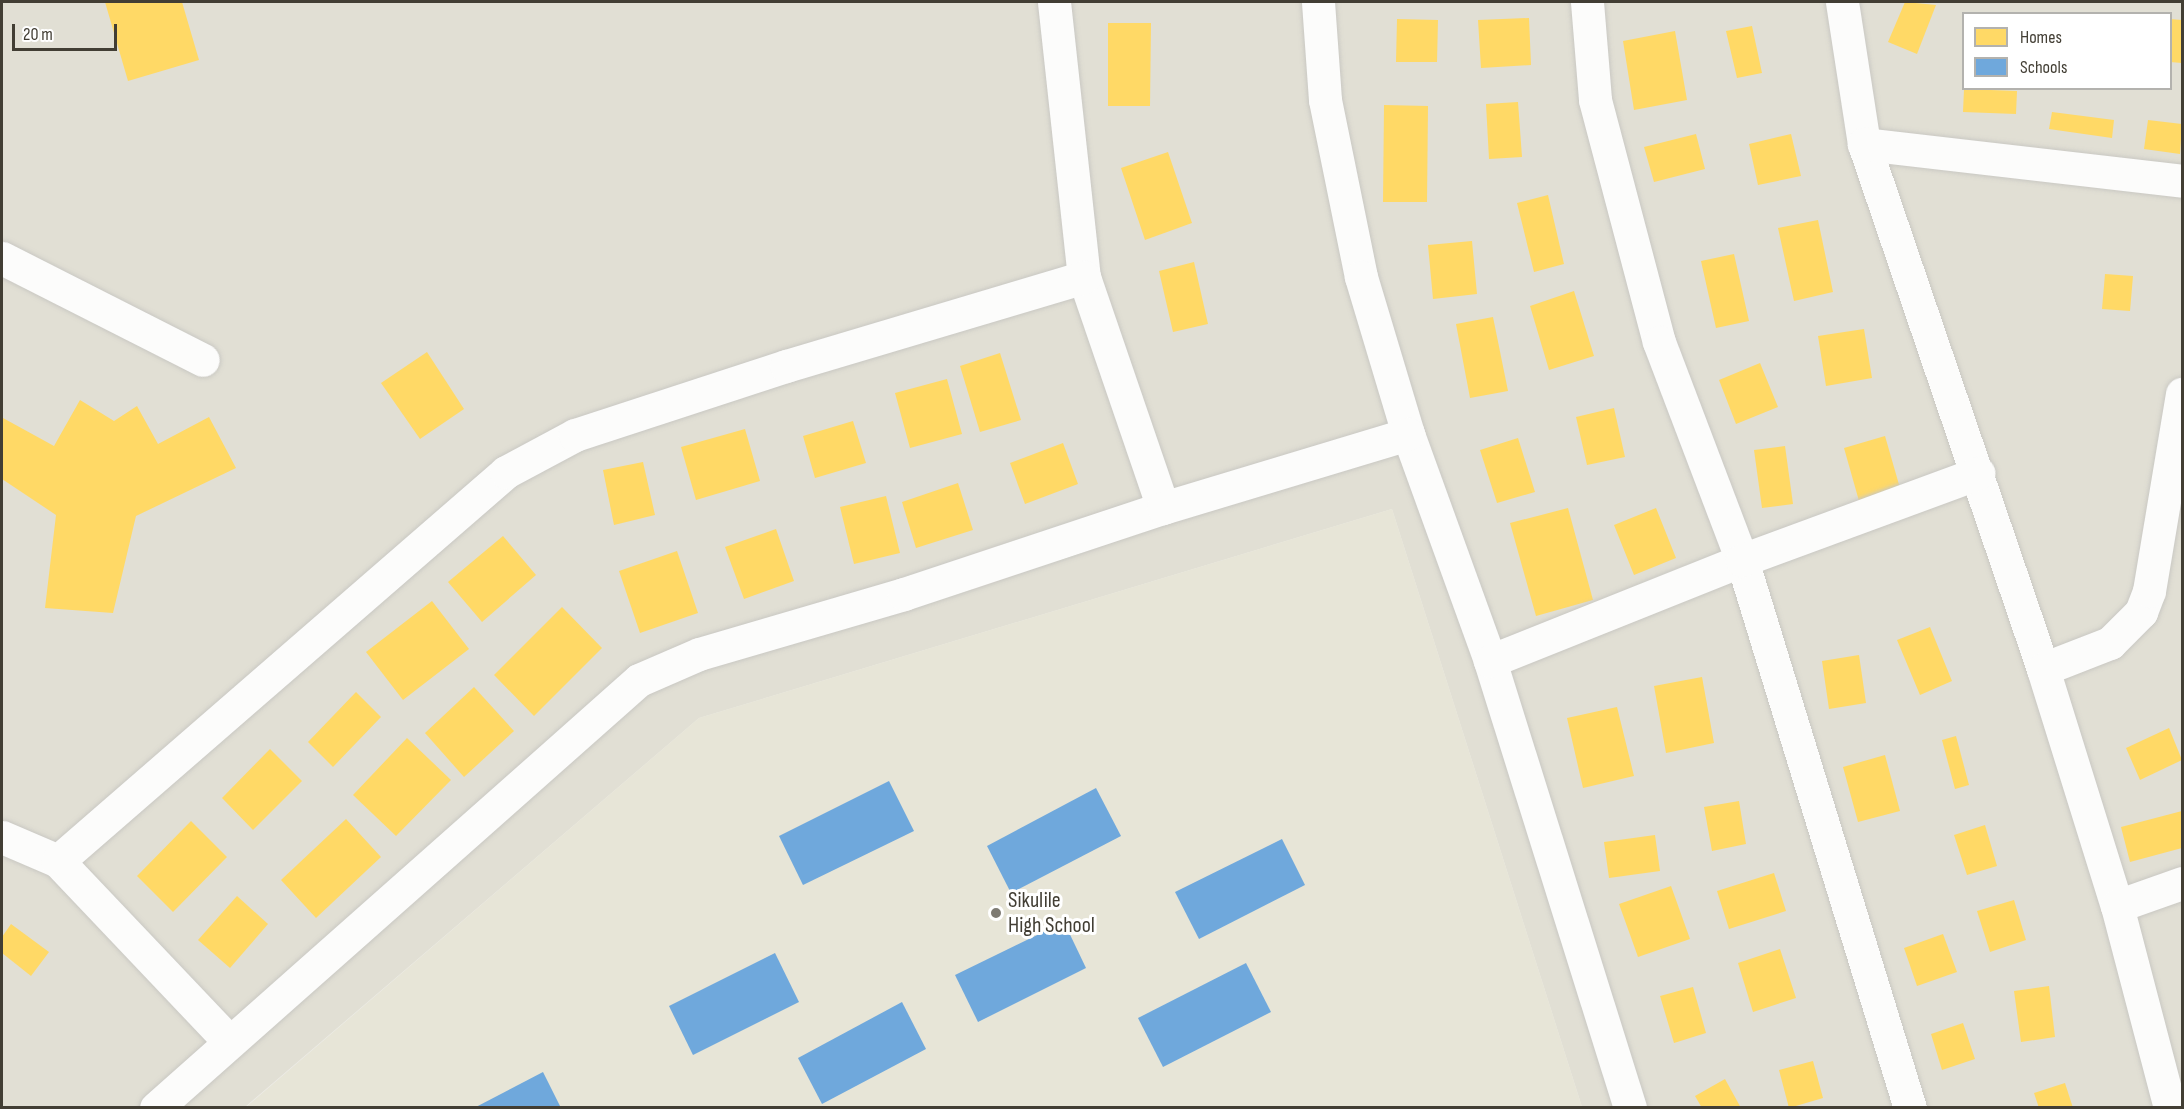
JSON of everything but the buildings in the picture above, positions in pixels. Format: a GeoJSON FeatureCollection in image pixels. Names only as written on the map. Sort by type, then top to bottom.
{"type":"FeatureCollection","features":[{"type":"Feature","properties":{"kind":"street"},"geometry":{"type":"LineString","coordinates":[[1054,2],[1084,277],[1163,508]]}},
{"type":"Feature","properties":{"kind":"street"},"geometry":{"type":"LineString","coordinates":[[1318,2],[1325,100],[1361,277],[1408,434],[1490,661],[1630,1107]]}},
{"type":"Feature","properties":{"kind":"street"},"geometry":{"type":"LineString","coordinates":[[1587,2],[1595,100],[1659,342],[1742,560],[1910,1107]]}},
{"type":"Feature","properties":{"kind":"street"},"geometry":{"type":"LineString","coordinates":[[1842,2],[1864,144],[2043,669],[2117,906],[2170,1107]]}},
{"type":"Feature","properties":{"kind":"street"},"geometry":{"type":"LineString","coordinates":[[1864,144],[2182,181]]}},
{"type":"Feature","properties":{"kind":"street"},"geometry":{"type":"LineString","coordinates":[[2,258],[203,360]]}},
{"type":"Feature","properties":{"kind":"street"},"geometry":{"type":"LineString","coordinates":[[58,861],[506,472],[575,435],[775,369],[1084,277]]}},
{"type":"Feature","properties":{"kind":"street"},"geometry":{"type":"LineString","coordinates":[[2043,669],[2110,644],[2141,612],[2149,591],[2182,394]]}},
{"type":"Feature","properties":{"kind":"street"},"geometry":{"type":"LineString","coordinates":[[156,1107],[639,680],[699,654],[904,594],[1163,508],[1408,434]]}},
{"type":"Feature","properties":{"kind":"street"},"geometry":{"type":"LineString","coordinates":[[1490,661],[1742,560],[1978,473]]}},
{"type":"Feature","properties":{"kind":"street"},"geometry":{"type":"LineString","coordinates":[[2,837],[58,861],[229,1041]]}},
{"type":"Feature","properties":{"kind":"street"},"geometry":{"type":"LineString","coordinates":[[2117,906],[2182,883]]}},
{"type":"Feature","properties":{"kind":"shaded area"},"geometry":{"type":"Polygon","coordinates":[[[2,2],[2182,2],[2182,1107],[1582,1107],[1392,509],[699,718],[245,1107],[2,1108],[2,2]]]}},
{"type":"Feature","properties":{"kind":"shaded area","name":"Sikulile High School"},"geometry":{"type":"Polygon","coordinates":[[[1392,509],[1582,1107],[245,1108],[699,718],[1392,509]]]}},
{"type":"Feature","properties":{"kind":"place","name":"Sikulile High School"},"geometry":{"type":"Point","coordinates":[996,913]}}]}
